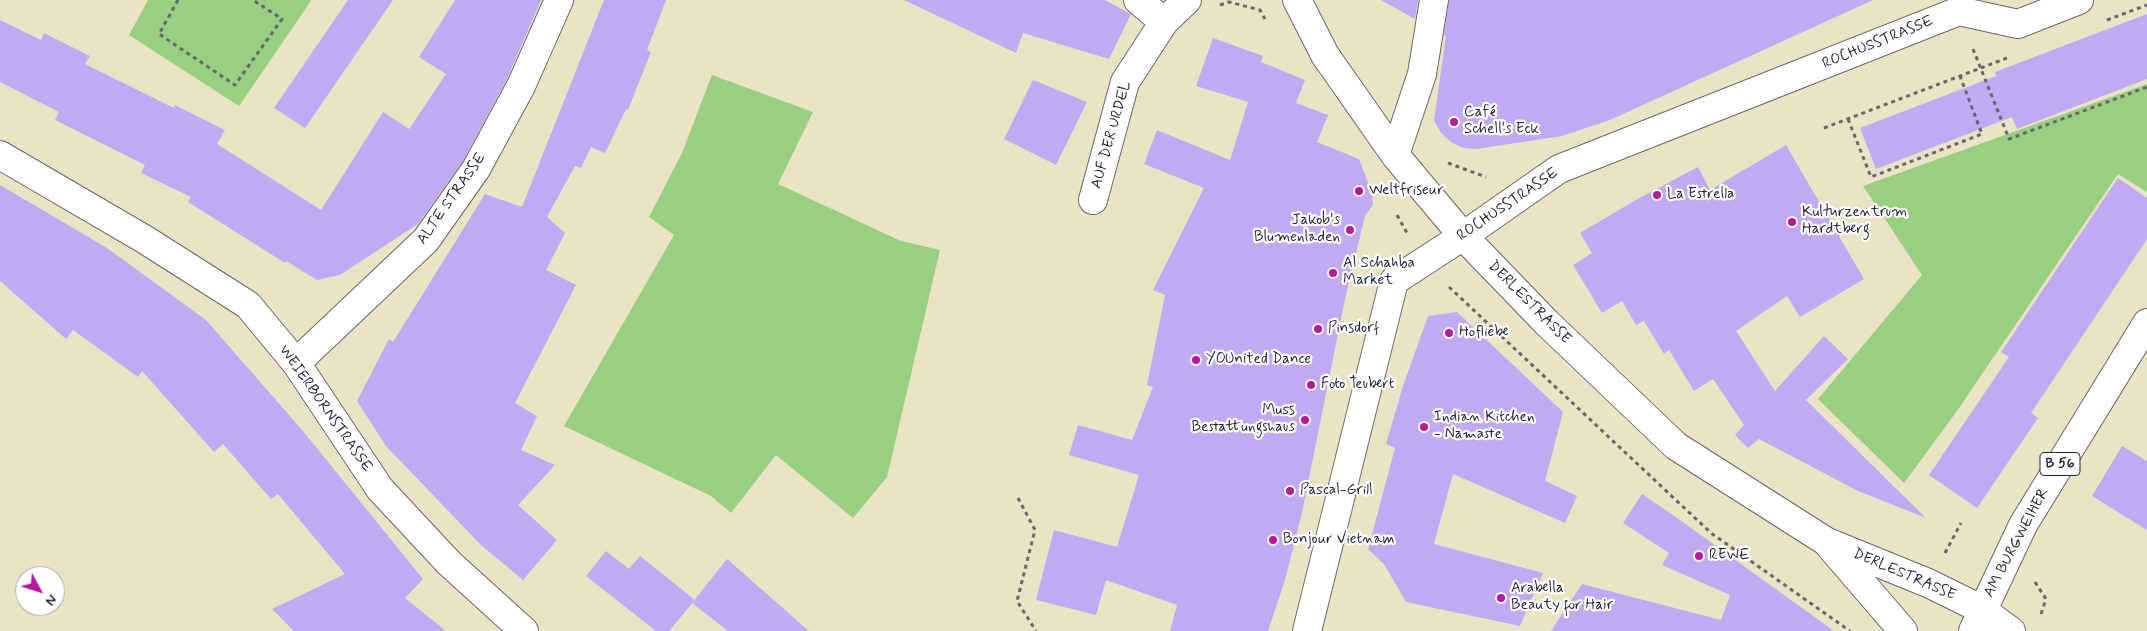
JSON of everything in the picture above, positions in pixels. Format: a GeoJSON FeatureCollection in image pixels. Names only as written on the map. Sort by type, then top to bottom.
{"type":"FeatureCollection","features":[{"type":"Feature","properties":{"kind":"street","name":"ALTE STRASSE"},"geometry":{"type":"LineString","coordinates":[[296,363],[426,240],[476,169],[525,78],[559,0]]}},
{"type":"Feature","properties":{"kind":"street"},"geometry":{"type":"LineString","coordinates":[[1138,0],[1164,22]]}},
{"type":"Feature","properties":{"kind":"street","name":"AUF DER URDEL"},"geometry":{"type":"LineString","coordinates":[[1093,200],[1125,82],[1164,22],[1187,0]]}},
{"type":"Feature","properties":{"kind":"street","name":"DERLESTRASSE"},"geometry":{"type":"LineString","coordinates":[[1296,0],[1325,55],[1395,155],[1463,236],[1547,324],[1676,446],[1827,542],[1928,583],[1977,620]]}},
{"type":"Feature","properties":{"kind":"street"},"geometry":{"type":"LineString","coordinates":[[1395,155],[1422,74],[1434,0]]}},
{"type":"Feature","properties":{"kind":"street"},"geometry":{"type":"LineString","coordinates":[[1959,11],[2018,24],[2078,0]]}},
{"type":"Feature","properties":{"kind":"street","name":"ROCHUSSTRASSE"},"geometry":{"type":"LineString","coordinates":[[1307,631],[1394,281],[1560,169],[1959,11]]}},
{"type":"Feature","properties":{"kind":"street","name":"WEIERBORNSTRASSE"},"geometry":{"type":"LineString","coordinates":[[0,155],[144,239],[248,305],[296,363],[380,489],[449,563],[524,631]]}},
{"type":"Feature","properties":{"kind":"street","name":"AM BURGWEIHER"},"geometry":{"type":"LineString","coordinates":[[2012,631],[1977,620],[2023,525],[2147,323]]}},
{"type":"Feature","properties":{"kind":"street","name":"DERLESTRASSE"},"geometry":{"type":"LineString","coordinates":[[1827,542],[1903,631]]}},
{"type":"Feature","properties":{"kind":"path"},"geometry":{"type":"LineString","coordinates":[[178,0],[160,34],[235,84],[282,19],[253,0]]}},
{"type":"Feature","properties":{"kind":"path"},"geometry":{"type":"LineString","coordinates":[[2101,22],[2147,5]]}},
{"type":"Feature","properties":{"kind":"path"},"geometry":{"type":"LineString","coordinates":[[1959,11],[1980,68],[2010,139],[2147,87]]}},
{"type":"Feature","properties":{"kind":"path"},"geometry":{"type":"LineString","coordinates":[[1824,128],[2008,58]]}},
{"type":"Feature","properties":{"kind":"path"},"geometry":{"type":"LineString","coordinates":[[1848,119],[1871,177],[1982,134],[1960,76]]}},
{"type":"Feature","properties":{"kind":"path"},"geometry":{"type":"LineString","coordinates":[[1393,207],[1422,261]]}},
{"type":"Feature","properties":{"kind":"path"},"geometry":{"type":"LineString","coordinates":[[1018,498],[1035,530],[1017,601],[1036,631]]}},
{"type":"Feature","properties":{"kind":"path"},"geometry":{"type":"LineString","coordinates":[[1942,558],[1961,523]]}},
{"type":"Feature","properties":{"kind":"path"},"geometry":{"type":"LineString","coordinates":[[2034,582],[2046,599],[2041,614]]}},
{"type":"Feature","properties":{"kind":"green space"},"geometry":{"type":"Polygon","coordinates":[[[148,0],[311,1],[239,106],[129,35],[148,0]]]}},
{"type":"Feature","properties":{"kind":"green space"},"geometry":{"type":"Polygon","coordinates":[[[712,75],[813,112],[778,184],[901,241],[940,250],[887,477],[853,518],[776,455],[731,513],[711,496],[564,426],[674,235],[649,217],[682,153],[712,75]]]}},
{"type":"Feature","properties":{"kind":"green space"},"geometry":{"type":"Polygon","coordinates":[[[2147,84],[2147,192],[2118,174],[1957,411],[1904,483],[1818,399],[1922,275],[1863,186],[2147,84]]]}},
{"type":"Feature","properties":{"kind":"building"},"geometry":{"type":"Polygon","coordinates":[[[348,0],[393,0],[305,128],[274,108],[348,0]]]}},
{"type":"Feature","properties":{"kind":"building"},"geometry":{"type":"Polygon","coordinates":[[[455,0],[541,0],[507,79],[463,161],[418,224],[340,275],[317,280],[286,261],[285,263],[188,202],[191,197],[141,173],[145,165],[55,120],[59,112],[0,82],[0,20],[41,40],[44,33],[90,56],[85,64],[174,108],[175,105],[225,130],[217,144],[321,210],[383,112],[409,129],[446,74],[419,57],[455,0]]]}},
{"type":"Feature","properties":{"kind":"building"},"geometry":{"type":"Polygon","coordinates":[[[604,0],[666,0],[647,50],[651,52],[628,110],[626,109],[605,153],[591,147],[581,168],[575,166],[547,217],[565,233],[546,270],[576,285],[515,403],[537,416],[521,450],[555,465],[518,505],[557,540],[523,580],[481,545],[386,446],[357,401],[389,339],[393,342],[485,194],[522,207],[604,0]]]}},
{"type":"Feature","properties":{"kind":"building"},"geometry":{"type":"Polygon","coordinates":[[[904,0],[1105,0],[1131,14],[1109,59],[1023,33],[1016,53],[904,0]]]}},
{"type":"Feature","properties":{"kind":"building"},"geometry":{"type":"Polygon","coordinates":[[[1381,0],[1418,0],[1415,19],[1381,0]]]}},
{"type":"Feature","properties":{"kind":"building"},"geometry":{"type":"Polygon","coordinates":[[[1449,0],[1873,0],[1610,120],[1562,136],[1476,149],[1463,148],[1451,142],[1441,133],[1434,120],[1449,0]]]}},
{"type":"Feature","properties":{"kind":"building"},"geometry":{"type":"Polygon","coordinates":[[[2147,14],[2147,79],[2017,129],[2012,117],[1876,169],[1860,128],[1996,76],[1995,72],[2147,14]]]}},
{"type":"Feature","properties":{"kind":"building"},"geometry":{"type":"Polygon","coordinates":[[[1213,38],[1263,56],[1261,62],[1305,80],[1296,103],[1328,115],[1317,142],[1359,159],[1372,193],[1373,205],[1365,216],[1345,299],[1302,513],[1285,580],[1268,631],[1170,631],[1177,605],[1106,580],[1096,615],[1036,600],[1054,530],[1117,547],[1139,475],[1069,455],[1078,425],[1132,440],[1153,387],[1147,385],[1165,295],[1153,290],[1204,188],[1144,164],[1157,130],[1230,160],[1248,102],[1196,86],[1213,38]]]}},
{"type":"Feature","properties":{"kind":"building"},"geometry":{"type":"Polygon","coordinates":[[[1033,80],[1087,102],[1056,165],[1004,139],[1033,80]]]}},
{"type":"Feature","properties":{"kind":"building"},"geometry":{"type":"Polygon","coordinates":[[[1786,145],[1864,279],[1800,317],[1787,296],[1736,331],[1775,391],[1824,336],[1848,359],[1806,400],[1926,518],[1858,491],[1759,439],[1748,448],[1735,435],[1744,425],[1713,379],[1694,391],[1669,350],[1664,354],[1644,321],[1636,325],[1622,301],[1602,313],[1573,265],[1592,253],[1580,233],[1634,201],[1698,167],[1710,190],[1786,145]]]}},
{"type":"Feature","properties":{"kind":"building"},"geometry":{"type":"Polygon","coordinates":[[[2118,178],[2147,198],[2147,239],[2031,413],[2038,418],[1977,508],[1929,475],[2009,357],[2001,352],[2118,178]]]}},
{"type":"Feature","properties":{"kind":"building"},"geometry":{"type":"Polygon","coordinates":[[[0,185],[107,248],[206,320],[303,431],[423,579],[405,598],[446,631],[294,631],[272,609],[345,574],[278,494],[271,499],[223,444],[214,452],[142,371],[138,377],[73,330],[66,339],[0,281],[0,185]]]}},
{"type":"Feature","properties":{"kind":"building"},"geometry":{"type":"Polygon","coordinates":[[[1457,312],[1563,412],[1545,481],[1577,496],[1565,523],[1453,474],[1434,544],[1543,573],[1520,626],[1406,602],[1384,564],[1368,549],[1395,448],[1386,444],[1403,386],[1428,316],[1457,312]]]}},
{"type":"Feature","properties":{"kind":"building"},"geometry":{"type":"Polygon","coordinates":[[[2122,446],[2147,461],[2147,530],[2092,496],[2122,446]]]}},
{"type":"Feature","properties":{"kind":"building","name":"REWE"},"geometry":{"type":"Polygon","coordinates":[[[1642,494],[1834,631],[1551,631],[1582,584],[1721,620],[1730,595],[1662,565],[1669,553],[1623,523],[1642,494]]]}},
{"type":"Feature","properties":{"kind":"building"},"geometry":{"type":"Polygon","coordinates":[[[606,551],[629,569],[640,556],[695,600],[669,631],[656,631],[586,576],[606,551]]]}},
{"type":"Feature","properties":{"kind":"building"},"geometry":{"type":"Polygon","coordinates":[[[727,559],[809,631],[728,631],[692,603],[727,559]]]}},
{"type":"Feature","properties":{"kind":"place","name":"Café Schell's Eck"},"geometry":{"type":"Point","coordinates":[1454,122]}},
{"type":"Feature","properties":{"kind":"place","name":"Weltfriseur"},"geometry":{"type":"Point","coordinates":[1359,191]}},
{"type":"Feature","properties":{"kind":"place","name":"La Estrella"},"geometry":{"type":"Point","coordinates":[1657,195]}},
{"type":"Feature","properties":{"kind":"place","name":"Kulturzentrum Hardtberg"},"geometry":{"type":"Point","coordinates":[1792,222]}},
{"type":"Feature","properties":{"kind":"place","name":"Jakob's Blumenladen"},"geometry":{"type":"Point","coordinates":[1350,230]}},
{"type":"Feature","properties":{"kind":"place","name":"Al Schahba Market"},"geometry":{"type":"Point","coordinates":[1333,273]}},
{"type":"Feature","properties":{"kind":"place","name":"Pinsdorf"},"geometry":{"type":"Point","coordinates":[1318,329]}},
{"type":"Feature","properties":{"kind":"place","name":"Hofliebe"},"geometry":{"type":"Point","coordinates":[1449,333]}},
{"type":"Feature","properties":{"kind":"place","name":"YOUnited Dance"},"geometry":{"type":"Point","coordinates":[1196,360]}},
{"type":"Feature","properties":{"kind":"place","name":"Foto Teubert"},"geometry":{"type":"Point","coordinates":[1311,385]}},
{"type":"Feature","properties":{"kind":"place","name":"Muss Bestattungshaus"},"geometry":{"type":"Point","coordinates":[1305,420]}},
{"type":"Feature","properties":{"kind":"place","name":"Indian Kitchen - Namaste"},"geometry":{"type":"Point","coordinates":[1424,427]}},
{"type":"Feature","properties":{"kind":"place","name":"Pascal-Grill"},"geometry":{"type":"Point","coordinates":[1290,491]}},
{"type":"Feature","properties":{"kind":"place","name":"Bonjour Vietnam"},"geometry":{"type":"Point","coordinates":[1273,540]}},
{"type":"Feature","properties":{"kind":"place","name":"REWE"},"geometry":{"type":"Point","coordinates":[1699,556]}},
{"type":"Feature","properties":{"kind":"place","name":"Arabella Beauty for Hair"},"geometry":{"type":"Point","coordinates":[1501,598]}}]}
